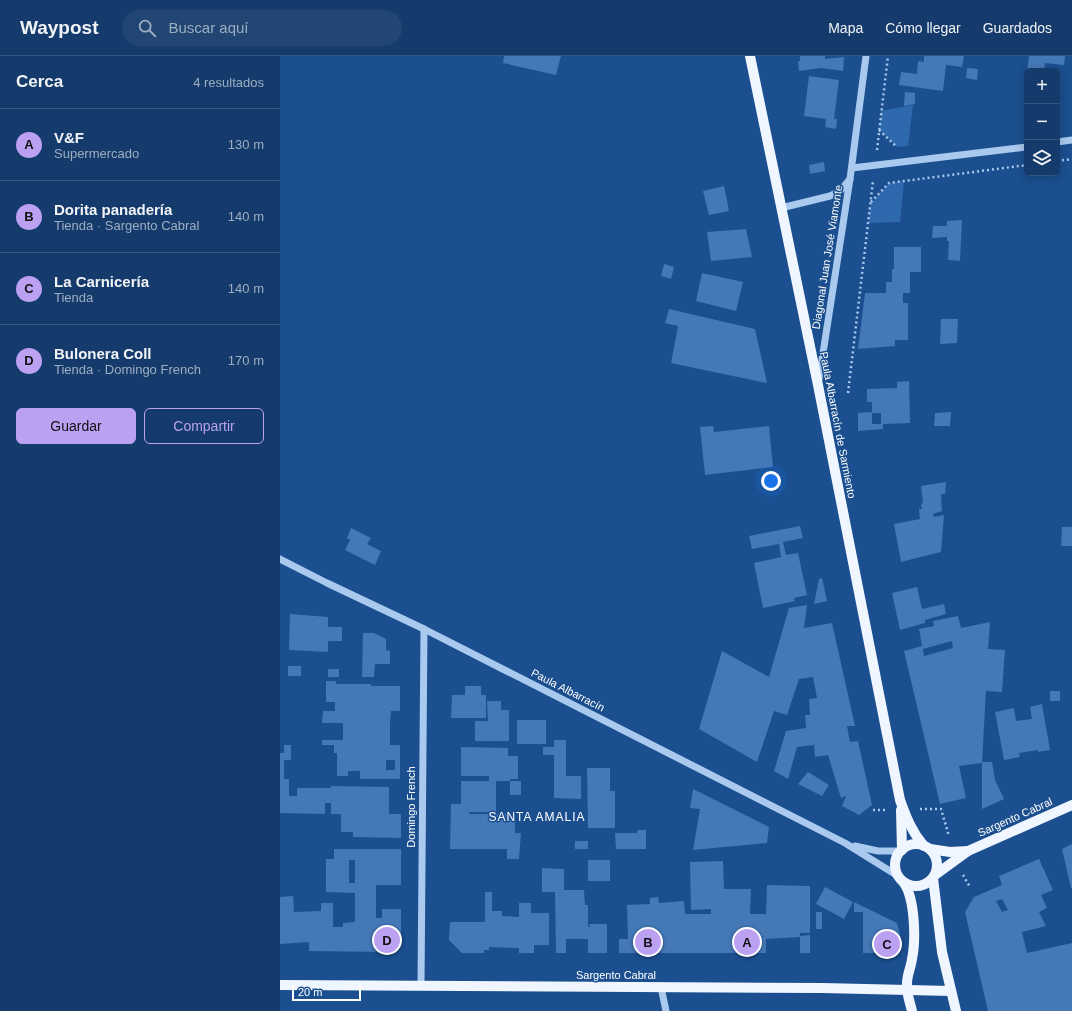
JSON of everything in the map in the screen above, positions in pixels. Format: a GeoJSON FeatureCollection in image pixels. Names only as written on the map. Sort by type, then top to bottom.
{"type":"FeatureCollection","features":[{"type":"Feature","properties":{"kind":"main road","name":"Paula Albarracín de Sarmiento"},"geometry":{"type":"LineString","coordinates":[[750,56],[818,385],[900,800],[901,851]]}},
{"type":"Feature","properties":{"kind":"main road","name":"Paula Albarracín de Sarmiento"},"geometry":{"type":"LineString","coordinates":[[900,800],[913,831],[927,848]]}},
{"type":"Feature","properties":{"kind":"main road","name":"Sargento Cabral"},"geometry":{"type":"LineString","coordinates":[[934,876],[968,850],[1072,805]]}},
{"type":"Feature","properties":{"kind":"main road"},"geometry":{"type":"LineString","coordinates":[[901,879],[914,886],[919,886],[930,882],[937,868],[935,855],[927,848],[913,845],[901,851],[896,860],[896,871],[908,892],[912,906],[914,946],[907,982],[907,990],[912,1011]]}},
{"type":"Feature","properties":{"kind":"main road","name":"Sargento Cabral"},"geometry":{"type":"LineString","coordinates":[[927,848],[940,852],[968,850]]}},
{"type":"Feature","properties":{"kind":"main road"},"geometry":{"type":"LineString","coordinates":[[934,876],[942,952],[956,1011]]}},
{"type":"Feature","properties":{"kind":"main road","name":"Sargento Cabral"},"geometry":{"type":"LineString","coordinates":[[280,985],[661,987],[951,991]]}},
{"type":"Feature","properties":{"kind":"street","name":"Diagonal Juan José Viamonte"},"geometry":{"type":"LineString","coordinates":[[818,385],[852,168],[866,56]]}},
{"type":"Feature","properties":{"kind":"street"},"geometry":{"type":"LineString","coordinates":[[1060,142],[1072,140]]}},
{"type":"Feature","properties":{"kind":"street"},"geometry":{"type":"LineString","coordinates":[[852,168],[1024,147]]}},
{"type":"Feature","properties":{"kind":"street","name":"Diagonal Juan José Viamonte"},"geometry":{"type":"LineString","coordinates":[[781,208],[830,196],[841,190],[850,179]]}},
{"type":"Feature","properties":{"kind":"street","name":"Paula Albarracín"},"geometry":{"type":"LineString","coordinates":[[280,559],[424,629],[845,843],[901,879]]}},
{"type":"Feature","properties":{"kind":"street","name":"Domingo French"},"geometry":{"type":"LineString","coordinates":[[421,985],[424,629]]}},
{"type":"Feature","properties":{"kind":"street","name":"Paula Albarracín"},"geometry":{"type":"LineString","coordinates":[[845,843],[878,851],[901,851]]}},
{"type":"Feature","properties":{"kind":"street"},"geometry":{"type":"LineString","coordinates":[[661,987],[666,1011]]}},
{"type":"Feature","properties":{"kind":"path"},"geometry":{"type":"LineString","coordinates":[[848,393],[888,56]]}},
{"type":"Feature","properties":{"kind":"path"},"geometry":{"type":"LineString","coordinates":[[879,130],[897,147],[902,146]]}},
{"type":"Feature","properties":{"kind":"path"},"geometry":{"type":"LineString","coordinates":[[1060,161],[1072,159]]}},
{"type":"Feature","properties":{"kind":"path"},"geometry":{"type":"LineString","coordinates":[[870,203],[889,183],[1024,165]]}},
{"type":"Feature","properties":{"kind":"path"},"geometry":{"type":"LineString","coordinates":[[904,810],[941,809],[953,852]]}},
{"type":"Feature","properties":{"kind":"shaded area"},"geometry":{"type":"Polygon","coordinates":[[[913,105],[908,146],[897,147],[879,130],[881,111],[913,105]]]}},
{"type":"Feature","properties":{"kind":"shaded area"},"geometry":{"type":"Polygon","coordinates":[[[904,181],[900,222],[868,223],[871,203],[889,183],[904,181]]]}},
{"type":"Feature","properties":{"kind":"building"},"geometry":{"type":"Polygon","coordinates":[[[504,56],[561,56],[556,75],[503,63],[504,56]]]}},
{"type":"Feature","properties":{"kind":"building"},"geometry":{"type":"Polygon","coordinates":[[[800,56],[825,56],[825,59],[844,57],[843,71],[821,68],[799,71],[798,61],[800,61],[800,56]]]}},
{"type":"Feature","properties":{"kind":"building"},"geometry":{"type":"Polygon","coordinates":[[[924,56],[964,56],[962,67],[946,65],[943,91],[899,85],[901,72],[917,74],[918,61],[924,62],[924,56]]]}},
{"type":"Feature","properties":{"kind":"building"},"geometry":{"type":"Polygon","coordinates":[[[1029,56],[1065,56],[1064,65],[1045,63],[1044,68],[1027,68],[1029,56]]]}},
{"type":"Feature","properties":{"kind":"building"},"geometry":{"type":"Polygon","coordinates":[[[967,68],[978,69],[977,80],[966,78],[967,68]]]}},
{"type":"Feature","properties":{"kind":"building"},"geometry":{"type":"Polygon","coordinates":[[[809,76],[839,80],[834,119],[837,119],[836,129],[825,127],[826,119],[804,116],[809,76]]]}},
{"type":"Feature","properties":{"kind":"building"},"geometry":{"type":"Polygon","coordinates":[[[905,92],[915,93],[915,104],[904,106],[905,92]]]}},
{"type":"Feature","properties":{"kind":"building"},"geometry":{"type":"Polygon","coordinates":[[[824,162],[825,171],[810,174],[809,165],[824,162]]]}},
{"type":"Feature","properties":{"kind":"building"},"geometry":{"type":"Polygon","coordinates":[[[724,186],[729,211],[709,215],[703,191],[724,186]]]}},
{"type":"Feature","properties":{"kind":"building"},"geometry":{"type":"Polygon","coordinates":[[[962,220],[960,261],[948,260],[949,241],[947,241],[947,237],[932,238],[933,226],[947,226],[947,221],[962,220]]]}},
{"type":"Feature","properties":{"kind":"building"},"geometry":{"type":"Polygon","coordinates":[[[746,229],[752,257],[711,261],[707,232],[746,229]]]}},
{"type":"Feature","properties":{"kind":"building"},"geometry":{"type":"Polygon","coordinates":[[[894,247],[921,247],[921,272],[910,272],[910,293],[903,293],[903,303],[908,303],[908,340],[895,340],[895,346],[858,349],[865,293],[886,293],[886,282],[892,282],[892,269],[894,269],[894,247]]]}},
{"type":"Feature","properties":{"kind":"building"},"geometry":{"type":"Polygon","coordinates":[[[664,264],[674,267],[671,279],[661,276],[664,264]]]}},
{"type":"Feature","properties":{"kind":"building"},"geometry":{"type":"Polygon","coordinates":[[[702,273],[743,282],[736,311],[696,301],[702,273]]]}},
{"type":"Feature","properties":{"kind":"building"},"geometry":{"type":"Polygon","coordinates":[[[669,309],[755,329],[767,383],[671,363],[678,326],[665,323],[669,309]]]}},
{"type":"Feature","properties":{"kind":"building"},"geometry":{"type":"Polygon","coordinates":[[[941,319],[958,319],[957,343],[940,344],[941,319]]]}},
{"type":"Feature","properties":{"kind":"building"},"geometry":{"type":"Polygon","coordinates":[[[909,381],[910,423],[883,424],[883,429],[858,431],[858,413],[872,412],[872,402],[867,402],[867,389],[897,388],[897,382],[909,381]],[[872,413],[872,424],[881,424],[881,413],[872,413]]]}},
{"type":"Feature","properties":{"kind":"building"},"geometry":{"type":"Polygon","coordinates":[[[951,412],[950,426],[934,426],[935,413],[951,412]]]}},
{"type":"Feature","properties":{"kind":"building"},"geometry":{"type":"Polygon","coordinates":[[[713,426],[714,432],[769,426],[773,467],[705,475],[700,427],[713,426]]]}},
{"type":"Feature","properties":{"kind":"building"},"geometry":{"type":"Polygon","coordinates":[[[946,482],[945,494],[941,494],[942,511],[933,514],[934,517],[944,515],[941,552],[901,562],[894,524],[920,519],[919,509],[922,509],[921,504],[923,503],[921,486],[946,482]]]}},
{"type":"Feature","properties":{"kind":"building"},"geometry":{"type":"Polygon","coordinates":[[[800,526],[803,538],[783,542],[786,555],[798,553],[807,595],[794,598],[795,601],[763,608],[754,563],[781,557],[779,544],[752,549],[749,536],[800,526]]]}},
{"type":"Feature","properties":{"kind":"building"},"geometry":{"type":"Polygon","coordinates":[[[1062,527],[1072,527],[1072,546],[1061,546],[1062,527]]]}},
{"type":"Feature","properties":{"kind":"building"},"geometry":{"type":"Polygon","coordinates":[[[351,528],[371,538],[367,544],[381,551],[375,565],[345,550],[350,540],[347,538],[351,528]]]}},
{"type":"Feature","properties":{"kind":"building"},"geometry":{"type":"Polygon","coordinates":[[[822,578],[827,601],[814,604],[819,579],[822,578]]]}},
{"type":"Feature","properties":{"kind":"building"},"geometry":{"type":"Polygon","coordinates":[[[917,587],[922,609],[944,604],[946,614],[925,620],[925,623],[900,630],[892,593],[917,587]]]}},
{"type":"Feature","properties":{"kind":"building"},"geometry":{"type":"Polygon","coordinates":[[[807,605],[804,628],[832,623],[855,726],[847,726],[850,742],[858,741],[872,805],[859,815],[842,806],[846,796],[841,798],[828,755],[815,757],[814,745],[797,747],[788,779],[774,771],[786,731],[806,728],[805,715],[810,715],[809,699],[817,698],[813,677],[799,679],[787,715],[774,711],[757,762],[699,729],[722,651],[769,677],[789,608],[807,605]]]}},
{"type":"Feature","properties":{"kind":"building"},"geometry":{"type":"Polygon","coordinates":[[[290,614],[328,617],[328,627],[342,627],[342,641],[328,641],[328,652],[289,650],[290,614]]]}},
{"type":"Feature","properties":{"kind":"building"},"geometry":{"type":"Polygon","coordinates":[[[958,616],[961,628],[990,622],[988,649],[1005,650],[1002,692],[986,691],[982,763],[959,766],[966,798],[940,804],[904,651],[922,646],[919,629],[934,626],[933,621],[958,616]],[[952,641],[923,649],[924,656],[953,648],[952,641]]]}},
{"type":"Feature","properties":{"kind":"building"},"geometry":{"type":"Polygon","coordinates":[[[363,633],[374,633],[386,639],[386,650],[390,651],[390,664],[375,664],[374,677],[362,677],[363,633]]]}},
{"type":"Feature","properties":{"kind":"building"},"geometry":{"type":"Polygon","coordinates":[[[288,666],[301,666],[301,676],[288,676],[288,666]]]}},
{"type":"Feature","properties":{"kind":"building"},"geometry":{"type":"Polygon","coordinates":[[[328,669],[339,669],[339,677],[328,677],[328,669]]]}},
{"type":"Feature","properties":{"kind":"building"},"geometry":{"type":"Polygon","coordinates":[[[326,681],[336,681],[336,684],[400,686],[400,711],[391,711],[390,745],[400,745],[400,779],[360,779],[360,771],[348,771],[348,776],[337,776],[337,753],[334,753],[334,745],[322,745],[322,740],[343,740],[343,723],[322,723],[323,711],[335,711],[335,702],[326,702],[326,681]],[[386,760],[386,770],[395,770],[395,760],[386,760]]]}},
{"type":"Feature","properties":{"kind":"building"},"geometry":{"type":"Polygon","coordinates":[[[465,686],[481,686],[481,695],[486,695],[486,718],[451,718],[452,695],[465,695],[465,686]]]}},
{"type":"Feature","properties":{"kind":"building"},"geometry":{"type":"Polygon","coordinates":[[[1050,691],[1060,691],[1060,701],[1050,701],[1050,691]]]}},
{"type":"Feature","properties":{"kind":"building"},"geometry":{"type":"Polygon","coordinates":[[[487,701],[501,701],[501,710],[509,710],[509,741],[475,741],[475,721],[488,721],[487,701]]]}},
{"type":"Feature","properties":{"kind":"building"},"geometry":{"type":"Polygon","coordinates":[[[1042,704],[1050,750],[1019,753],[1020,757],[1004,760],[995,712],[1014,708],[1016,721],[1032,719],[1030,707],[1042,704]]]}},
{"type":"Feature","properties":{"kind":"building"},"geometry":{"type":"Polygon","coordinates":[[[517,720],[546,720],[546,744],[517,744],[517,720]]]}},
{"type":"Feature","properties":{"kind":"building"},"geometry":{"type":"Polygon","coordinates":[[[554,740],[566,740],[566,776],[581,776],[581,799],[554,798],[554,755],[543,755],[543,747],[554,747],[554,740]]]}},
{"type":"Feature","properties":{"kind":"building"},"geometry":{"type":"Polygon","coordinates":[[[284,745],[291,745],[291,760],[284,760],[284,779],[289,779],[289,796],[297,796],[297,788],[331,788],[331,786],[389,787],[389,814],[401,814],[401,838],[353,837],[353,832],[341,832],[341,814],[331,814],[331,803],[325,803],[325,814],[280,813],[280,753],[284,753],[284,745]]]}},
{"type":"Feature","properties":{"kind":"building"},"geometry":{"type":"Polygon","coordinates":[[[461,747],[508,748],[508,756],[518,756],[518,779],[510,779],[510,781],[496,781],[496,812],[469,812],[469,814],[515,814],[515,833],[521,833],[519,859],[507,859],[507,849],[450,849],[451,804],[461,804],[461,781],[489,781],[489,776],[461,776],[461,747]]]}},
{"type":"Feature","properties":{"kind":"building"},"geometry":{"type":"Polygon","coordinates":[[[982,762],[992,762],[995,780],[1004,799],[982,809],[982,762]]]}},
{"type":"Feature","properties":{"kind":"building"},"geometry":{"type":"Polygon","coordinates":[[[587,768],[610,768],[610,791],[615,791],[615,828],[588,828],[587,768]]]}},
{"type":"Feature","properties":{"kind":"building"},"geometry":{"type":"Polygon","coordinates":[[[808,772],[829,785],[822,796],[798,784],[808,772]]]}},
{"type":"Feature","properties":{"kind":"building"},"geometry":{"type":"Polygon","coordinates":[[[510,781],[521,781],[521,795],[510,795],[510,781]]]}},
{"type":"Feature","properties":{"kind":"building"},"geometry":{"type":"Polygon","coordinates":[[[693,789],[769,827],[767,843],[693,850],[700,809],[690,808],[693,789]]]}},
{"type":"Feature","properties":{"kind":"building"},"geometry":{"type":"Polygon","coordinates":[[[638,830],[646,830],[646,849],[616,849],[615,833],[637,833],[638,830]]]}},
{"type":"Feature","properties":{"kind":"building"},"geometry":{"type":"Polygon","coordinates":[[[575,841],[588,841],[588,849],[575,849],[575,841]]]}},
{"type":"Feature","properties":{"kind":"building"},"geometry":{"type":"Polygon","coordinates":[[[1072,844],[1072,888],[1071,888],[1062,849],[1072,844]]]}},
{"type":"Feature","properties":{"kind":"building"},"geometry":{"type":"Polygon","coordinates":[[[334,849],[401,849],[401,885],[376,885],[376,918],[382,918],[382,909],[401,909],[401,937],[387,952],[309,951],[309,942],[280,944],[280,897],[293,896],[294,912],[321,911],[321,903],[333,903],[333,927],[343,927],[343,923],[355,922],[355,893],[326,892],[326,859],[334,859],[334,849]],[[349,860],[349,883],[355,883],[355,860],[349,860]]]}},
{"type":"Feature","properties":{"kind":"building"},"geometry":{"type":"Polygon","coordinates":[[[1039,859],[1053,890],[1041,895],[1047,908],[1039,912],[1046,926],[1022,932],[1027,953],[1072,943],[1072,1011],[988,1011],[965,912],[974,897],[1002,885],[999,876],[1039,859]],[[1002,899],[996,901],[1002,912],[1008,910],[1002,899]]]}},
{"type":"Feature","properties":{"kind":"building"},"geometry":{"type":"Polygon","coordinates":[[[588,860],[610,860],[610,881],[588,881],[588,860]]]}},
{"type":"Feature","properties":{"kind":"building"},"geometry":{"type":"Polygon","coordinates":[[[723,861],[724,889],[751,889],[750,914],[766,914],[767,885],[810,886],[810,933],[800,933],[800,936],[810,935],[810,953],[800,953],[800,937],[766,939],[766,953],[619,953],[619,939],[628,939],[627,905],[650,904],[650,898],[658,897],[659,903],[684,901],[685,914],[711,914],[711,909],[691,910],[690,862],[723,861]]]}},
{"type":"Feature","properties":{"kind":"building"},"geometry":{"type":"Polygon","coordinates":[[[542,868],[564,869],[564,890],[584,890],[585,905],[588,905],[588,927],[590,927],[589,924],[607,924],[607,953],[588,953],[588,939],[566,939],[566,953],[556,953],[555,892],[542,892],[542,868]]]}},
{"type":"Feature","properties":{"kind":"building"},"geometry":{"type":"Polygon","coordinates":[[[825,887],[853,902],[844,919],[816,904],[825,887]]]}},
{"type":"Feature","properties":{"kind":"building"},"geometry":{"type":"Polygon","coordinates":[[[485,892],[492,892],[492,911],[502,911],[502,916],[519,917],[519,903],[531,903],[531,913],[549,913],[549,945],[534,945],[534,953],[519,953],[519,948],[489,947],[489,950],[484,950],[484,953],[462,953],[449,940],[450,922],[485,922],[485,892]]]}},
{"type":"Feature","properties":{"kind":"building"},"geometry":{"type":"Polygon","coordinates":[[[854,902],[897,923],[901,939],[890,953],[863,953],[863,912],[854,912],[854,902]]]}},
{"type":"Feature","properties":{"kind":"building"},"geometry":{"type":"Polygon","coordinates":[[[816,912],[822,912],[822,929],[816,929],[816,912]]]}},
{"type":"Feature","properties":{"kind":"place","name":"Bulonera Coll"},"geometry":{"type":"Point","coordinates":[387,940]}},
{"type":"Feature","properties":{"kind":"place","name":"Dorita panadería"},"geometry":{"type":"Point","coordinates":[648,942]}},
{"type":"Feature","properties":{"kind":"place","name":"V&F"},"geometry":{"type":"Point","coordinates":[747,942]}},
{"type":"Feature","properties":{"kind":"place","name":"La Carnicería"},"geometry":{"type":"Point","coordinates":[887,944]}},
{"type":"Feature","properties":{"kind":"district","name":"SANTA AMALIA"},"geometry":{"type":"Point","coordinates":[537,817]}}]}
